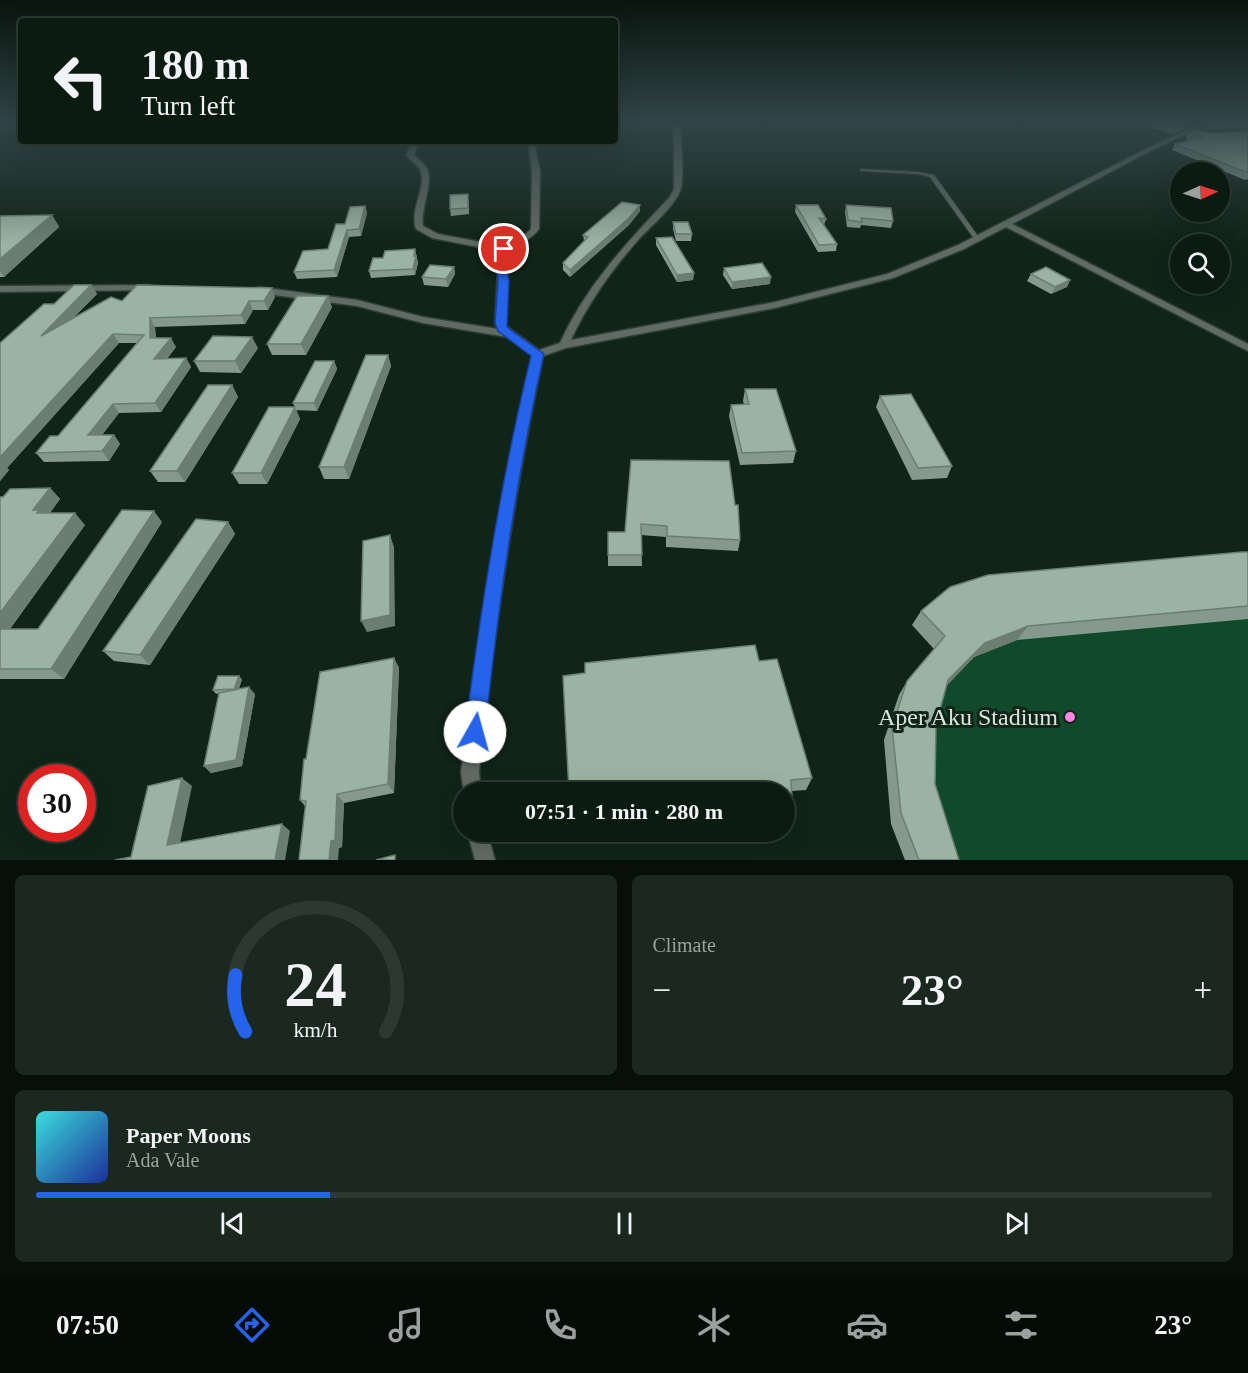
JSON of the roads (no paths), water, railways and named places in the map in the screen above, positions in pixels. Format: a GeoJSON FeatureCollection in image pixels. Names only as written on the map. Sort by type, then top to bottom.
{"type":"FeatureCollection","features":[{"type":"Feature","properties":{"kind":"street"},"geometry":{"type":"LineString","coordinates":[[418,162],[422,166],[426,178],[417,209],[419,227],[435,236],[504,249]]}},
{"type":"Feature","properties":{"kind":"street"},"geometry":{"type":"LineString","coordinates":[[535,162],[535,229],[529,236],[504,249],[501,262],[503,281],[500,323],[502,328],[538,354]]}},
{"type":"Feature","properties":{"kind":"street"},"geometry":{"type":"LineString","coordinates":[[564,345],[576,316],[617,256],[673,198],[678,189],[677,162]]}},
{"type":"Feature","properties":{"kind":"street"},"geometry":{"type":"LineString","coordinates":[[538,354],[564,345],[775,305],[890,276],[977,239],[1126,162]]}},
{"type":"Feature","properties":{"kind":"street"},"geometry":{"type":"LineString","coordinates":[[1005,223],[1248,348]]}},
{"type":"Feature","properties":{"kind":"street"},"geometry":{"type":"LineString","coordinates":[[0,289],[163,288]]}},
{"type":"Feature","properties":{"kind":"street"},"geometry":{"type":"LineString","coordinates":[[253,290],[298,293],[357,303],[423,320],[510,334]]}},
{"type":"Feature","properties":{"kind":"street"},"geometry":{"type":"LineString","coordinates":[[471,782],[470,772],[484,651],[518,441],[538,354]]}},
{"type":"Feature","properties":{"kind":"street"},"geometry":{"type":"LineString","coordinates":[[480,842],[485,860]]}},
{"type":"Feature","properties":{"kind":"lane"},"geometry":{"type":"LineString","coordinates":[[862,170],[932,176],[977,239]]}},
{"type":"Feature","properties":{"kind":"place","name":"Aper Aku Stadium"},"geometry":{"type":"Point","coordinates":[1070,717]}}]}
